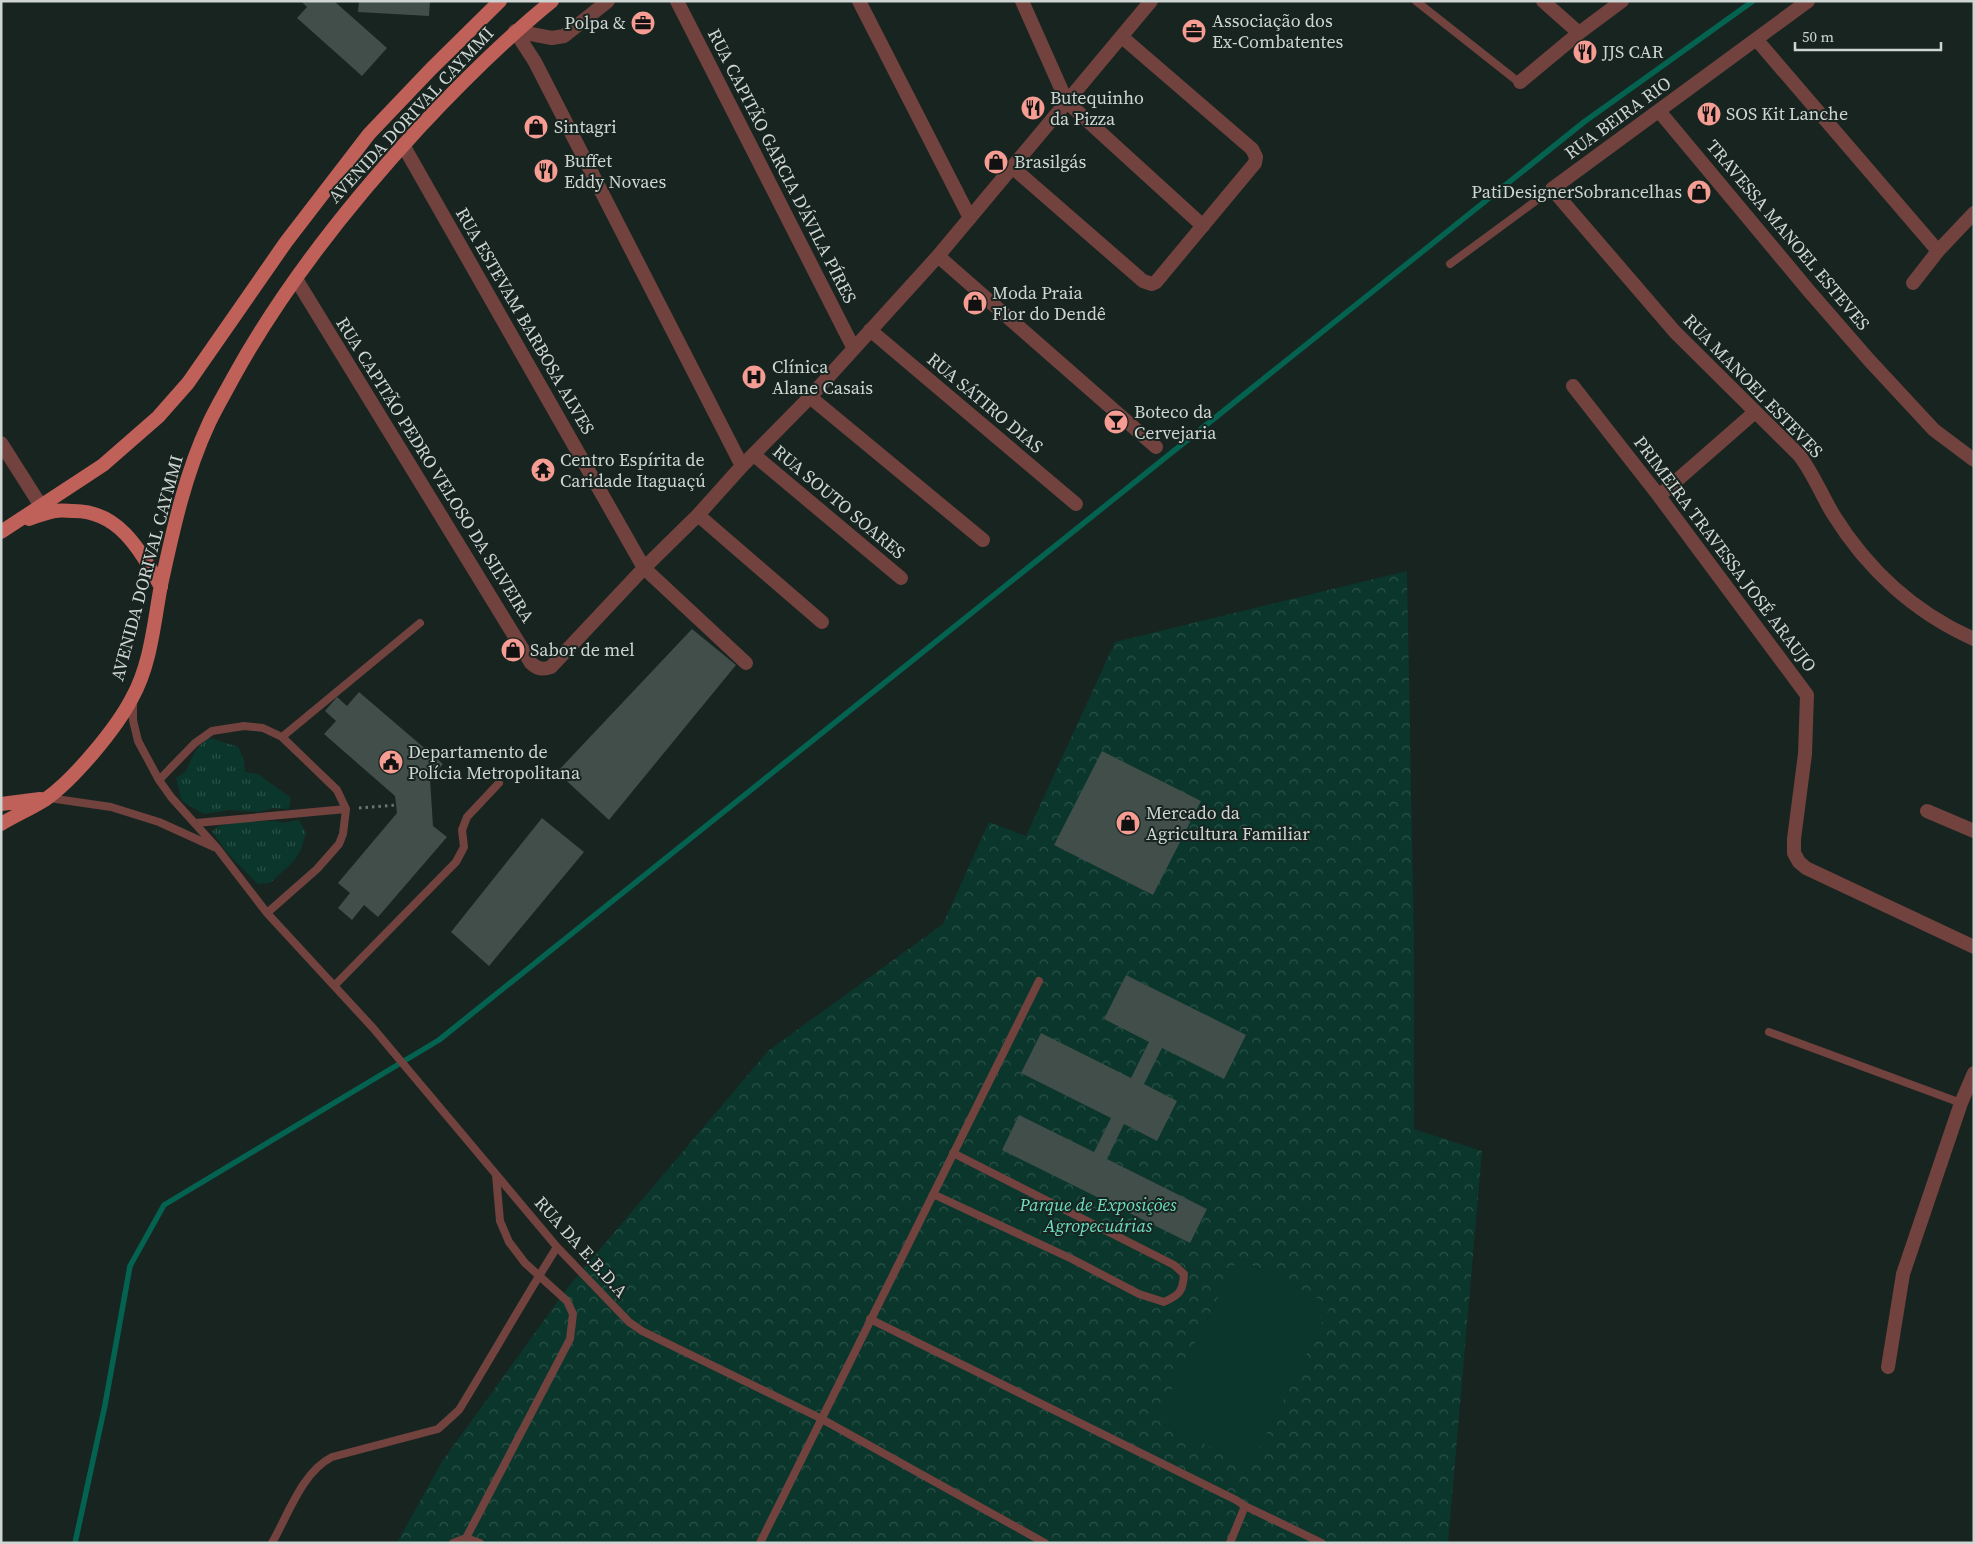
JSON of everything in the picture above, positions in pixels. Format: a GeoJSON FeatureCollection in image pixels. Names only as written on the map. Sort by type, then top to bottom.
{"type":"FeatureCollection","features":[{"type":"Feature","properties":{"kind":"main road","name":"AVENIDA DORIVAL CAYMMI"},"geometry":{"type":"LineString","coordinates":[[1,824],[47,798],[79,769],[133,698],[145,667],[153,635],[161,587],[182,495],[209,422],[254,342],[296,279],[352,203],[403,145],[452,92],[515,30],[552,1]]}},
{"type":"Feature","properties":{"kind":"main road","name":"AVENIDA DORIVAL CAYMMI"},"geometry":{"type":"LineString","coordinates":[[1,532],[102,465],[158,417],[188,383],[274,258],[369,134],[498,2]]}},
{"type":"Feature","properties":{"kind":"main road"},"geometry":{"type":"LineString","coordinates":[[13,524],[56,511],[82,511],[99,514],[118,526],[131,538],[142,553],[161,587]]}},
{"type":"Feature","properties":{"kind":"main road"},"geometry":{"type":"LineString","coordinates":[[1,804],[47,798]]}},
{"type":"Feature","properties":{"kind":"street"},"geometry":{"type":"LineString","coordinates":[[515,30],[552,38],[564,36],[608,1]]}},
{"type":"Feature","properties":{"kind":"street","name":"RUA CAPITÃO GARCIA D'ÁVILA PÍRES"},"geometry":{"type":"LineString","coordinates":[[677,1],[854,347]]}},
{"type":"Feature","properties":{"kind":"street"},"geometry":{"type":"LineString","coordinates":[[859,1],[970,218]]}},
{"type":"Feature","properties":{"kind":"street"},"geometry":{"type":"LineString","coordinates":[[1022,1],[1067,102],[1202,226]]}},
{"type":"Feature","properties":{"kind":"street"},"geometry":{"type":"LineString","coordinates":[[644,568],[698,515],[742,466],[810,397],[938,256],[1151,1]]}},
{"type":"Feature","properties":{"kind":"street"},"geometry":{"type":"LineString","coordinates":[[1543,1],[1578,32]]}},
{"type":"Feature","properties":{"kind":"street"},"geometry":{"type":"LineString","coordinates":[[1520,82],[1578,32],[1622,1]]}},
{"type":"Feature","properties":{"kind":"street","name":"RUA BEIRA RIO"},"geometry":{"type":"LineString","coordinates":[[1552,189],[1808,1]]}},
{"type":"Feature","properties":{"kind":"street"},"geometry":{"type":"LineString","coordinates":[[515,30],[535,62],[742,466]]}},
{"type":"Feature","properties":{"kind":"street"},"geometry":{"type":"LineString","coordinates":[[1012,167],[1143,281],[1152,284],[1156,282],[1255,163],[1256,157],[1252,149],[1122,37]]}},
{"type":"Feature","properties":{"kind":"street"},"geometry":{"type":"LineString","coordinates":[[1756,39],[1938,251]]}},
{"type":"Feature","properties":{"kind":"street","name":"TRAVESSA MANOEL ESTEVES"},"geometry":{"type":"LineString","coordinates":[[1659,111],[1869,360],[1928,424],[1974,460]]}},
{"type":"Feature","properties":{"kind":"street","name":"RUA ESTEVAM BARBOSA ALVES"},"geometry":{"type":"LineString","coordinates":[[403,145],[644,568],[746,663]]}},
{"type":"Feature","properties":{"kind":"street","name":"RUA MANOEL ESTEVES"},"geometry":{"type":"LineString","coordinates":[[1552,189],[1675,332],[1799,455],[1809,468],[1845,533],[1871,566],[1889,584],[1927,612],[1955,631],[1974,639]]}},
{"type":"Feature","properties":{"kind":"street"},"geometry":{"type":"LineString","coordinates":[[1914,283],[1938,251],[1974,214]]}},
{"type":"Feature","properties":{"kind":"street"},"geometry":{"type":"LineString","coordinates":[[938,256],[1156,447]]}},
{"type":"Feature","properties":{"kind":"street","name":"RUA CAPITÃO PEDRO VELOSO DA SILVEIRA"},"geometry":{"type":"LineString","coordinates":[[296,279],[531,664],[540,668],[551,667],[644,568]]}},
{"type":"Feature","properties":{"kind":"street","name":"RUA SÁTIRO DIAS"},"geometry":{"type":"LineString","coordinates":[[870,330],[1076,504]]}},
{"type":"Feature","properties":{"kind":"street","name":"PRIMEIRA TRAVESSA JOSÉ ARAUJO"},"geometry":{"type":"LineString","coordinates":[[1573,386],[1659,496],[1807,695],[1805,754],[1794,839],[1794,853],[1799,862],[1806,868],[1974,946]]}},
{"type":"Feature","properties":{"kind":"street"},"geometry":{"type":"LineString","coordinates":[[810,397],[983,540]]}},
{"type":"Feature","properties":{"kind":"street"},"geometry":{"type":"LineString","coordinates":[[1659,496],[1755,412]]}},
{"type":"Feature","properties":{"kind":"street"},"geometry":{"type":"LineString","coordinates":[[1,443],[41,506]]}},
{"type":"Feature","properties":{"kind":"street","name":"RUA SOUTO SOARES"},"geometry":{"type":"LineString","coordinates":[[754,455],[901,578]]}},
{"type":"Feature","properties":{"kind":"street"},"geometry":{"type":"LineString","coordinates":[[698,515],[822,622]]}},
{"type":"Feature","properties":{"kind":"street"},"geometry":{"type":"LineString","coordinates":[[1927,811],[1974,831]]}},
{"type":"Feature","properties":{"kind":"street"},"geometry":{"type":"LineString","coordinates":[[1888,1367],[1903,1274],[1961,1103],[1974,1074]]}},
{"type":"Feature","properties":{"kind":"lane"},"geometry":{"type":"LineString","coordinates":[[1416,1],[1520,82]]}},
{"type":"Feature","properties":{"kind":"lane","name":"RUA BEIRA RIO"},"geometry":{"type":"LineString","coordinates":[[1450,264],[1552,189]]}},
{"type":"Feature","properties":{"kind":"lane"},"geometry":{"type":"LineString","coordinates":[[282,737],[420,623]]}},
{"type":"Feature","properties":{"kind":"lane","name":"RUA DA E.B.D.A"},"geometry":{"type":"LineString","coordinates":[[133,698],[133,720],[138,740],[159,780],[171,797],[217,848],[267,913],[373,1028],[557,1247],[629,1322],[642,1331],[820,1418],[1045,1543]]}},
{"type":"Feature","properties":{"kind":"lane"},"geometry":{"type":"LineString","coordinates":[[159,780],[195,743],[212,731],[244,726],[263,728],[282,737],[337,790],[346,809],[343,834],[339,844],[317,868],[267,913]]}},
{"type":"Feature","properties":{"kind":"lane"},"geometry":{"type":"LineString","coordinates":[[335,985],[456,862],[464,847],[462,830],[467,817],[499,783]]}},
{"type":"Feature","properties":{"kind":"lane"},"geometry":{"type":"LineString","coordinates":[[47,798],[111,807],[159,822],[217,848]]}},
{"type":"Feature","properties":{"kind":"lane"},"geometry":{"type":"LineString","coordinates":[[196,823],[346,809]]}},
{"type":"Feature","properties":{"kind":"lane"},"geometry":{"type":"LineString","coordinates":[[760,1543],[820,1418],[1039,982]]}},
{"type":"Feature","properties":{"kind":"lane"},"geometry":{"type":"LineString","coordinates":[[1769,1032],[1961,1103]]}},
{"type":"Feature","properties":{"kind":"lane"},"geometry":{"type":"LineString","coordinates":[[933,1194],[1072,1259],[1139,1294],[1164,1302],[1177,1296],[1183,1286],[1184,1274],[1174,1265],[953,1153]]}},
{"type":"Feature","properties":{"kind":"lane"},"geometry":{"type":"LineString","coordinates":[[466,1538],[570,1340],[573,1314],[567,1301],[539,1276],[509,1242],[503,1228],[498,1207],[496,1175]]}},
{"type":"Feature","properties":{"kind":"lane"},"geometry":{"type":"LineString","coordinates":[[272,1543],[309,1475],[320,1463],[332,1457],[438,1429],[449,1421],[459,1410],[557,1247]]}},
{"type":"Feature","properties":{"kind":"lane"},"geometry":{"type":"LineString","coordinates":[[870,1319],[1322,1543]]}},
{"type":"Feature","properties":{"kind":"lane"},"geometry":{"type":"LineString","coordinates":[[1230,1543],[1245,1506]]}},
{"type":"Feature","properties":{"kind":"lane"},"geometry":{"type":"LineString","coordinates":[[453,1543],[466,1538],[480,1543]]}},
{"type":"Feature","properties":{"kind":"path"},"geometry":{"type":"LineString","coordinates":[[346,809],[396,805]]}},
{"type":"Feature","properties":{"kind":"green space","name":"Parque de Exposições Agropecuárias"},"geometry":{"type":"Polygon","coordinates":[[[1407,571],[1414,947],[1414,1129],[1482,1151],[1448,1543],[397,1543],[441,1463],[568,1287],[768,1051],[943,924],[989,822],[1026,836],[1115,642],[1407,571]]]}},
{"type":"Feature","properties":{"kind":"green space"},"geometry":{"type":"Polygon","coordinates":[[[207,738],[238,746],[244,761],[245,772],[258,774],[291,798],[289,809],[273,808],[258,812],[230,810],[204,814],[182,801],[176,778],[185,772],[196,750],[207,738]]]}},
{"type":"Feature","properties":{"kind":"green space"},"geometry":{"type":"Polygon","coordinates":[[[299,820],[306,833],[301,850],[293,862],[270,883],[258,884],[227,853],[212,831],[219,826],[234,822],[273,821],[284,823],[299,820]]]}},
{"type":"Feature","properties":{"kind":"green space"},"geometry":{"type":"Polygon","coordinates":[[[1238,1258],[1331,1305],[1250,1467],[1156,1420],[1238,1258]]]}},
{"type":"Feature","properties":{"kind":"building"},"geometry":{"type":"Polygon","coordinates":[[[301,1],[334,1],[387,48],[362,76],[297,18],[307,7],[301,1]]]}},
{"type":"Feature","properties":{"kind":"building"},"geometry":{"type":"Polygon","coordinates":[[[359,1],[430,1],[429,16],[358,12],[359,1]]]}},
{"type":"Feature","properties":{"kind":"building"},"geometry":{"type":"Polygon","coordinates":[[[692,629],[736,665],[609,820],[557,772],[692,629]]]}},
{"type":"Feature","properties":{"kind":"building"},"geometry":{"type":"Polygon","coordinates":[[[359,692],[443,764],[430,779],[433,826],[447,837],[378,917],[364,905],[352,920],[338,908],[350,893],[338,883],[397,813],[395,796],[324,734],[336,721],[325,711],[337,697],[347,706],[359,692]]]}},
{"type":"Feature","properties":{"kind":"building","name":"Mercado da Agricultura Familiar"},"geometry":{"type":"Polygon","coordinates":[[[1102,751],[1201,801],[1153,895],[1054,845],[1102,751]]]}},
{"type":"Feature","properties":{"kind":"building"},"geometry":{"type":"Polygon","coordinates":[[[542,818],[584,852],[489,966],[451,932],[542,818]]]}},
{"type":"Feature","properties":{"kind":"building"},"geometry":{"type":"Polygon","coordinates":[[[1126,975],[1246,1035],[1224,1079],[1162,1048],[1144,1084],[1177,1101],[1157,1141],[1124,1124],[1107,1159],[1207,1209],[1190,1243],[1002,1150],[1019,1115],[1094,1152],[1111,1118],[1021,1073],[1041,1033],[1131,1078],[1149,1042],[1104,1019],[1126,975]]]}},
{"type":"Feature","properties":{"kind":"waterway"},"geometry":{"type":"LineString","coordinates":[[75,1543],[105,1405],[130,1266],[164,1205],[439,1040],[1584,122],[1753,1]]}},
{"type":"Feature","properties":{"kind":"place","name":"Polpa &"},"geometry":{"type":"Point","coordinates":[643,23]}},
{"type":"Feature","properties":{"kind":"place","name":"Associação dos Ex-Combatentes"},"geometry":{"type":"Point","coordinates":[1194,31]}},
{"type":"Feature","properties":{"kind":"place","name":"JJS CAR"},"geometry":{"type":"Point","coordinates":[1585,52]}},
{"type":"Feature","properties":{"kind":"place","name":"Butequinho da Pizza"},"geometry":{"type":"Point","coordinates":[1033,108]}},
{"type":"Feature","properties":{"kind":"place","name":"SOS Kit Lanche"},"geometry":{"type":"Point","coordinates":[1709,114]}},
{"type":"Feature","properties":{"kind":"place","name":"Sintagri"},"geometry":{"type":"Point","coordinates":[536,127]}},
{"type":"Feature","properties":{"kind":"place","name":"Brasilgás"},"geometry":{"type":"Point","coordinates":[996,162]}},
{"type":"Feature","properties":{"kind":"place","name":"Buffet Eddy Novaes"},"geometry":{"type":"Point","coordinates":[546,171]}},
{"type":"Feature","properties":{"kind":"place","name":"PatiDesignerSobrancelhas"},"geometry":{"type":"Point","coordinates":[1699,192]}},
{"type":"Feature","properties":{"kind":"place","name":"Moda Praia Flor do Dendê"},"geometry":{"type":"Point","coordinates":[975,303]}},
{"type":"Feature","properties":{"kind":"place","name":"Clínica Alane Casais"},"geometry":{"type":"Point","coordinates":[754,377]}},
{"type":"Feature","properties":{"kind":"place","name":"Boteco da Cervejaria"},"geometry":{"type":"Point","coordinates":[1116,422]}},
{"type":"Feature","properties":{"kind":"place","name":"Centro Espírita de Caridade Itaguaçú"},"geometry":{"type":"Point","coordinates":[543,470]}},
{"type":"Feature","properties":{"kind":"place","name":"Sabor de mel"},"geometry":{"type":"Point","coordinates":[513,650]}},
{"type":"Feature","properties":{"kind":"place","name":"Departamento de Polícia Metropolitana"},"geometry":{"type":"Point","coordinates":[391,762]}},
{"type":"Feature","properties":{"kind":"place","name":"Mercado da Agricultura Familiar"},"geometry":{"type":"Point","coordinates":[1128,823]}}]}
